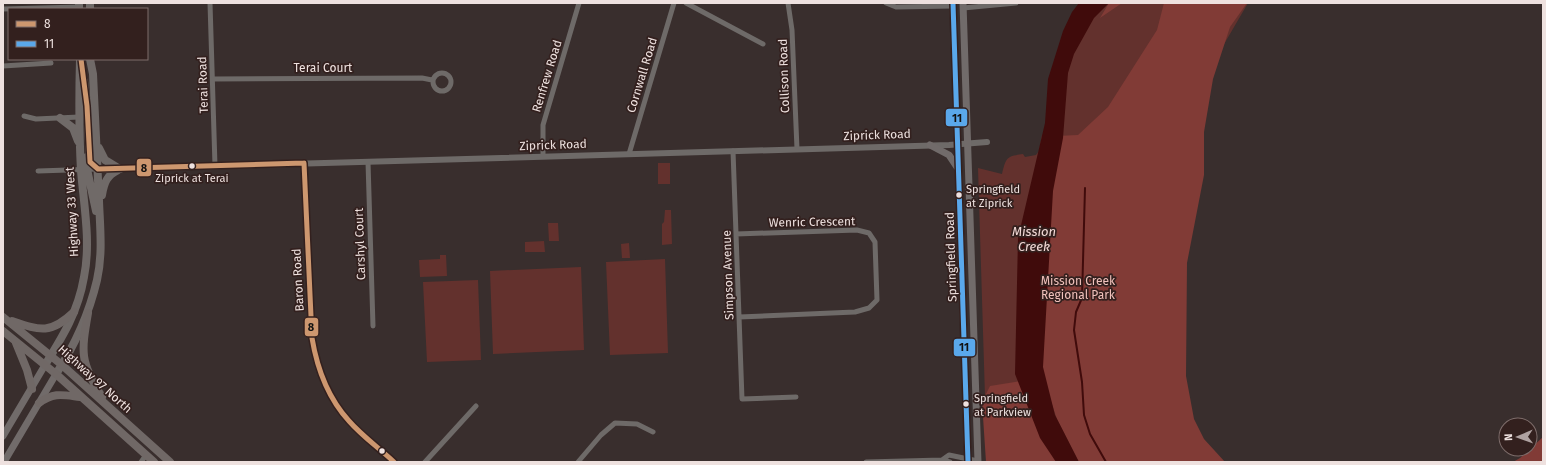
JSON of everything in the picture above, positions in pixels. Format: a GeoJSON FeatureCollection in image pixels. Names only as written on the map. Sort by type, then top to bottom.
{"type":"FeatureCollection","features":[{"type":"Feature","properties":{"kind":"highway"},"geometry":{"type":"LineString","coordinates":[[3,317],[29,327],[44,329],[62,324],[74,312]]}},
{"type":"Feature","properties":{"kind":"highway"},"geometry":{"type":"LineString","coordinates":[[88,313],[82,342],[84,362],[89,377],[106,405]]}},
{"type":"Feature","properties":{"kind":"highway","name":"Highway 97 North"},"geometry":{"type":"LineString","coordinates":[[3,317],[62,365],[167,459]]}},
{"type":"Feature","properties":{"kind":"highway","name":"Highway 97 North"},"geometry":{"type":"LineString","coordinates":[[3,331],[56,374],[154,462]]}},
{"type":"Feature","properties":{"kind":"highway"},"geometry":{"type":"LineString","coordinates":[[15,341],[27,370],[32,389]]}},
{"type":"Feature","properties":{"kind":"highway"},"geometry":{"type":"LineString","coordinates":[[39,403],[48,396],[57,394],[80,397]]}},
{"type":"Feature","properties":{"kind":"highway"},"geometry":{"type":"LineString","coordinates":[[146,455],[167,459]]}},
{"type":"Feature","properties":{"kind":"main road","name":"Springfield Road"},"geometry":{"type":"LineString","coordinates":[[953,5],[968,460]]}},
{"type":"Feature","properties":{"kind":"main road","name":"Springfield Road"},"geometry":{"type":"LineString","coordinates":[[963,6],[978,461]]}},
{"type":"Feature","properties":{"kind":"main road","name":"Highway 33 West"},"geometry":{"type":"LineString","coordinates":[[45,365],[66,331],[74,312],[85,276],[87,233],[84,169],[81,156],[79,117],[81,60]]}},
{"type":"Feature","properties":{"kind":"main road"},"geometry":{"type":"LineString","coordinates":[[81,60],[87,106],[90,162],[98,169],[120,169]]}},
{"type":"Feature","properties":{"kind":"main road"},"geometry":{"type":"LineString","coordinates":[[4,462],[78,336],[88,313],[97,278],[100,256],[100,233],[98,169],[91,60]]}},
{"type":"Feature","properties":{"kind":"main road"},"geometry":{"type":"LineString","coordinates":[[79,117],[85,129],[84,169],[100,233]]}},
{"type":"Feature","properties":{"kind":"main road"},"geometry":{"type":"LineString","coordinates":[[60,118],[73,128],[77,137],[81,156]]}},
{"type":"Feature","properties":{"kind":"main road"},"geometry":{"type":"LineString","coordinates":[[96,143],[105,160],[120,169]]}},
{"type":"Feature","properties":{"kind":"main road"},"geometry":{"type":"LineString","coordinates":[[930,145],[949,155],[959,169]]}},
{"type":"Feature","properties":{"kind":"main road"},"geometry":{"type":"LineString","coordinates":[[99,210],[107,178],[112,173],[120,169]]}},
{"type":"Feature","properties":{"kind":"main road"},"geometry":{"type":"LineString","coordinates":[[3,436],[45,365]]}},
{"type":"Feature","properties":{"kind":"street","name":"Terai Road"},"geometry":{"type":"LineString","coordinates":[[210,3],[215,166]]}},
{"type":"Feature","properties":{"kind":"street","name":"Renfrew Road"},"geometry":{"type":"LineString","coordinates":[[543,156],[543,124],[579,3]]}},
{"type":"Feature","properties":{"kind":"street","name":"Cornwall Road"},"geometry":{"type":"LineString","coordinates":[[629,154],[674,3]]}},
{"type":"Feature","properties":{"kind":"street"},"geometry":{"type":"LineString","coordinates":[[686,3],[762,44]]}},
{"type":"Feature","properties":{"kind":"street","name":"Collison Road"},"geometry":{"type":"LineString","coordinates":[[788,3],[792,30],[797,149]]}},
{"type":"Feature","properties":{"kind":"street"},"geometry":{"type":"LineString","coordinates":[[886,3],[896,7],[953,5]]}},
{"type":"Feature","properties":{"kind":"street"},"geometry":{"type":"LineString","coordinates":[[963,6],[1016,3]]}},
{"type":"Feature","properties":{"kind":"street"},"geometry":{"type":"LineString","coordinates":[[41,8],[79,7]]}},
{"type":"Feature","properties":{"kind":"street"},"geometry":{"type":"LineString","coordinates":[[3,66],[51,63]]}},
{"type":"Feature","properties":{"kind":"street","name":"Terai Court"},"geometry":{"type":"LineString","coordinates":[[212,79],[422,78],[432,80]]}},
{"type":"Feature","properties":{"kind":"street"},"geometry":{"type":"LineString","coordinates":[[24,116],[36,119],[79,117]]}},
{"type":"Feature","properties":{"kind":"street","name":"Ziprick Road"},"geometry":{"type":"LineString","coordinates":[[120,169],[957,145],[987,142]]}},
{"type":"Feature","properties":{"kind":"street","name":"Simpson Avenue"},"geometry":{"type":"LineString","coordinates":[[733,151],[742,399],[796,396]]}},
{"type":"Feature","properties":{"kind":"street","name":"Carshyl Court"},"geometry":{"type":"LineString","coordinates":[[368,162],[373,326]]}},
{"type":"Feature","properties":{"kind":"street","name":"Baron Road"},"geometry":{"type":"LineString","coordinates":[[304,163],[312,338],[315,358],[322,378],[348,420],[394,462]]}},
{"type":"Feature","properties":{"kind":"street"},"geometry":{"type":"LineString","coordinates":[[38,171],[98,169]]}},
{"type":"Feature","properties":{"kind":"street","name":"Wenric Crescent"},"geometry":{"type":"LineString","coordinates":[[736,234],[857,230],[869,233],[875,242],[876,249],[877,300],[869,308],[855,312],[739,317]]}},
{"type":"Feature","properties":{"kind":"street"},"geometry":{"type":"LineString","coordinates":[[425,462],[476,406]]}},
{"type":"Feature","properties":{"kind":"street"},"geometry":{"type":"LineString","coordinates":[[578,462],[601,435],[615,424],[637,424],[653,432]]}},
{"type":"Feature","properties":{"kind":"street"},"geometry":{"type":"LineString","coordinates":[[141,462],[146,455]]}},
{"type":"Feature","properties":{"kind":"street"},"geometry":{"type":"LineString","coordinates":[[942,460],[949,455],[978,461]]}},
{"type":"Feature","properties":{"kind":"street"},"geometry":{"type":"LineString","coordinates":[[866,462],[942,460],[950,462]]}},
{"type":"Feature","properties":{"kind":"green space","name":"Mission Creek Regional Park"},"geometry":{"type":"Polygon","coordinates":[[[1101,3],[1248,3],[1202,82],[1169,343],[1200,462],[987,462],[978,168],[1002,174],[1006,161],[1010,157],[1023,154],[1025,157],[1036,155],[1039,151],[1042,135],[1053,134],[1070,60],[1101,3]]]}},
{"type":"Feature","properties":{"kind":"green space"},"geometry":{"type":"Polygon","coordinates":[[[1109,3],[1122,3],[1100,18],[1109,3]]]}},
{"type":"Feature","properties":{"kind":"green space","name":"Mission Creek Regional Park"},"geometry":{"type":"Polygon","coordinates":[[[1164,3],[1247,3],[1230,27],[1213,79],[1204,132],[1204,175],[1187,263],[1186,376],[1194,419],[1204,439],[1225,462],[1079,462],[1057,419],[1040,369],[1056,136],[1078,135],[1108,107],[1157,30],[1164,3]]]}},
{"type":"Feature","properties":{"kind":"green space"},"geometry":{"type":"Polygon","coordinates":[[[658,163],[670,163],[670,184],[658,184],[658,163]]]}},
{"type":"Feature","properties":{"kind":"green space"},"geometry":{"type":"Polygon","coordinates":[[[665,210],[671,210],[672,244],[662,245],[662,224],[664,222],[665,210]]]}},
{"type":"Feature","properties":{"kind":"green space"},"geometry":{"type":"Polygon","coordinates":[[[548,223],[558,223],[559,241],[549,241],[548,223]]]}},
{"type":"Feature","properties":{"kind":"green space"},"geometry":{"type":"Polygon","coordinates":[[[544,241],[545,252],[525,252],[525,242],[544,241]]]}},
{"type":"Feature","properties":{"kind":"green space"},"geometry":{"type":"Polygon","coordinates":[[[629,243],[630,258],[622,258],[621,244],[629,243]]]}},
{"type":"Feature","properties":{"kind":"green space"},"geometry":{"type":"Polygon","coordinates":[[[440,255],[446,255],[447,276],[420,277],[419,260],[440,259],[440,255]]]}},
{"type":"Feature","properties":{"kind":"green space"},"geometry":{"type":"Polygon","coordinates":[[[665,259],[668,353],[610,355],[606,262],[665,259]]]}},
{"type":"Feature","properties":{"kind":"green space"},"geometry":{"type":"Polygon","coordinates":[[[581,267],[584,350],[493,354],[490,271],[581,267]]]}},
{"type":"Feature","properties":{"kind":"green space"},"geometry":{"type":"Polygon","coordinates":[[[478,280],[481,360],[427,362],[423,282],[478,280]]]}},
{"type":"Feature","properties":{"kind":"green space"},"geometry":{"type":"Polygon","coordinates":[[[1021,381],[1038,428],[1056,462],[986,462],[982,402],[990,386],[1021,381]]]}},
{"type":"Feature","properties":{"kind":"green space"},"geometry":{"type":"Polygon","coordinates":[[[1543,437],[1543,462],[1513,462],[1521,457],[1538,457],[1538,442],[1543,437]]]}},
{"type":"Feature","properties":{"kind":"water","name":"Mission Creek"},"geometry":{"type":"Polygon","coordinates":[[[1079,3],[1109,3],[1094,18],[1074,54],[1068,73],[1063,138],[1053,191],[1043,367],[1055,415],[1079,462],[1056,462],[1040,438],[1015,374],[1018,238],[1045,123],[1048,79],[1063,31],[1072,12],[1079,3]]]}},
{"type":"Feature","properties":{"kind":"waterway"},"geometry":{"type":"LineString","coordinates":[[1085,188],[1082,298],[1076,312],[1074,330],[1082,382],[1084,415],[1090,434],[1106,462]]}},
{"type":"Feature","properties":{"kind":"transit line","name":"11"},"geometry":{"type":"LineString","coordinates":[[953,3],[968,462]]}},
{"type":"Feature","properties":{"kind":"transit line","name":"8"},"geometry":{"type":"LineString","coordinates":[[81,60],[87,106],[90,162],[98,169],[304,163]]}},
{"type":"Feature","properties":{"kind":"transit line","name":"8"},"geometry":{"type":"LineString","coordinates":[[304,163],[312,338],[320,371],[329,393],[349,421],[359,432],[394,462]]}},
{"type":"Feature","properties":{"kind":"place","name":"Ziprick at Terai"},"geometry":{"type":"Point","coordinates":[192,166]}},
{"type":"Feature","properties":{"kind":"place","name":"Springfield at Ziprick"},"geometry":{"type":"Point","coordinates":[959,195]}},
{"type":"Feature","properties":{"kind":"place","name":"Springfield at Parkview"},"geometry":{"type":"Point","coordinates":[966,404]}}]}
